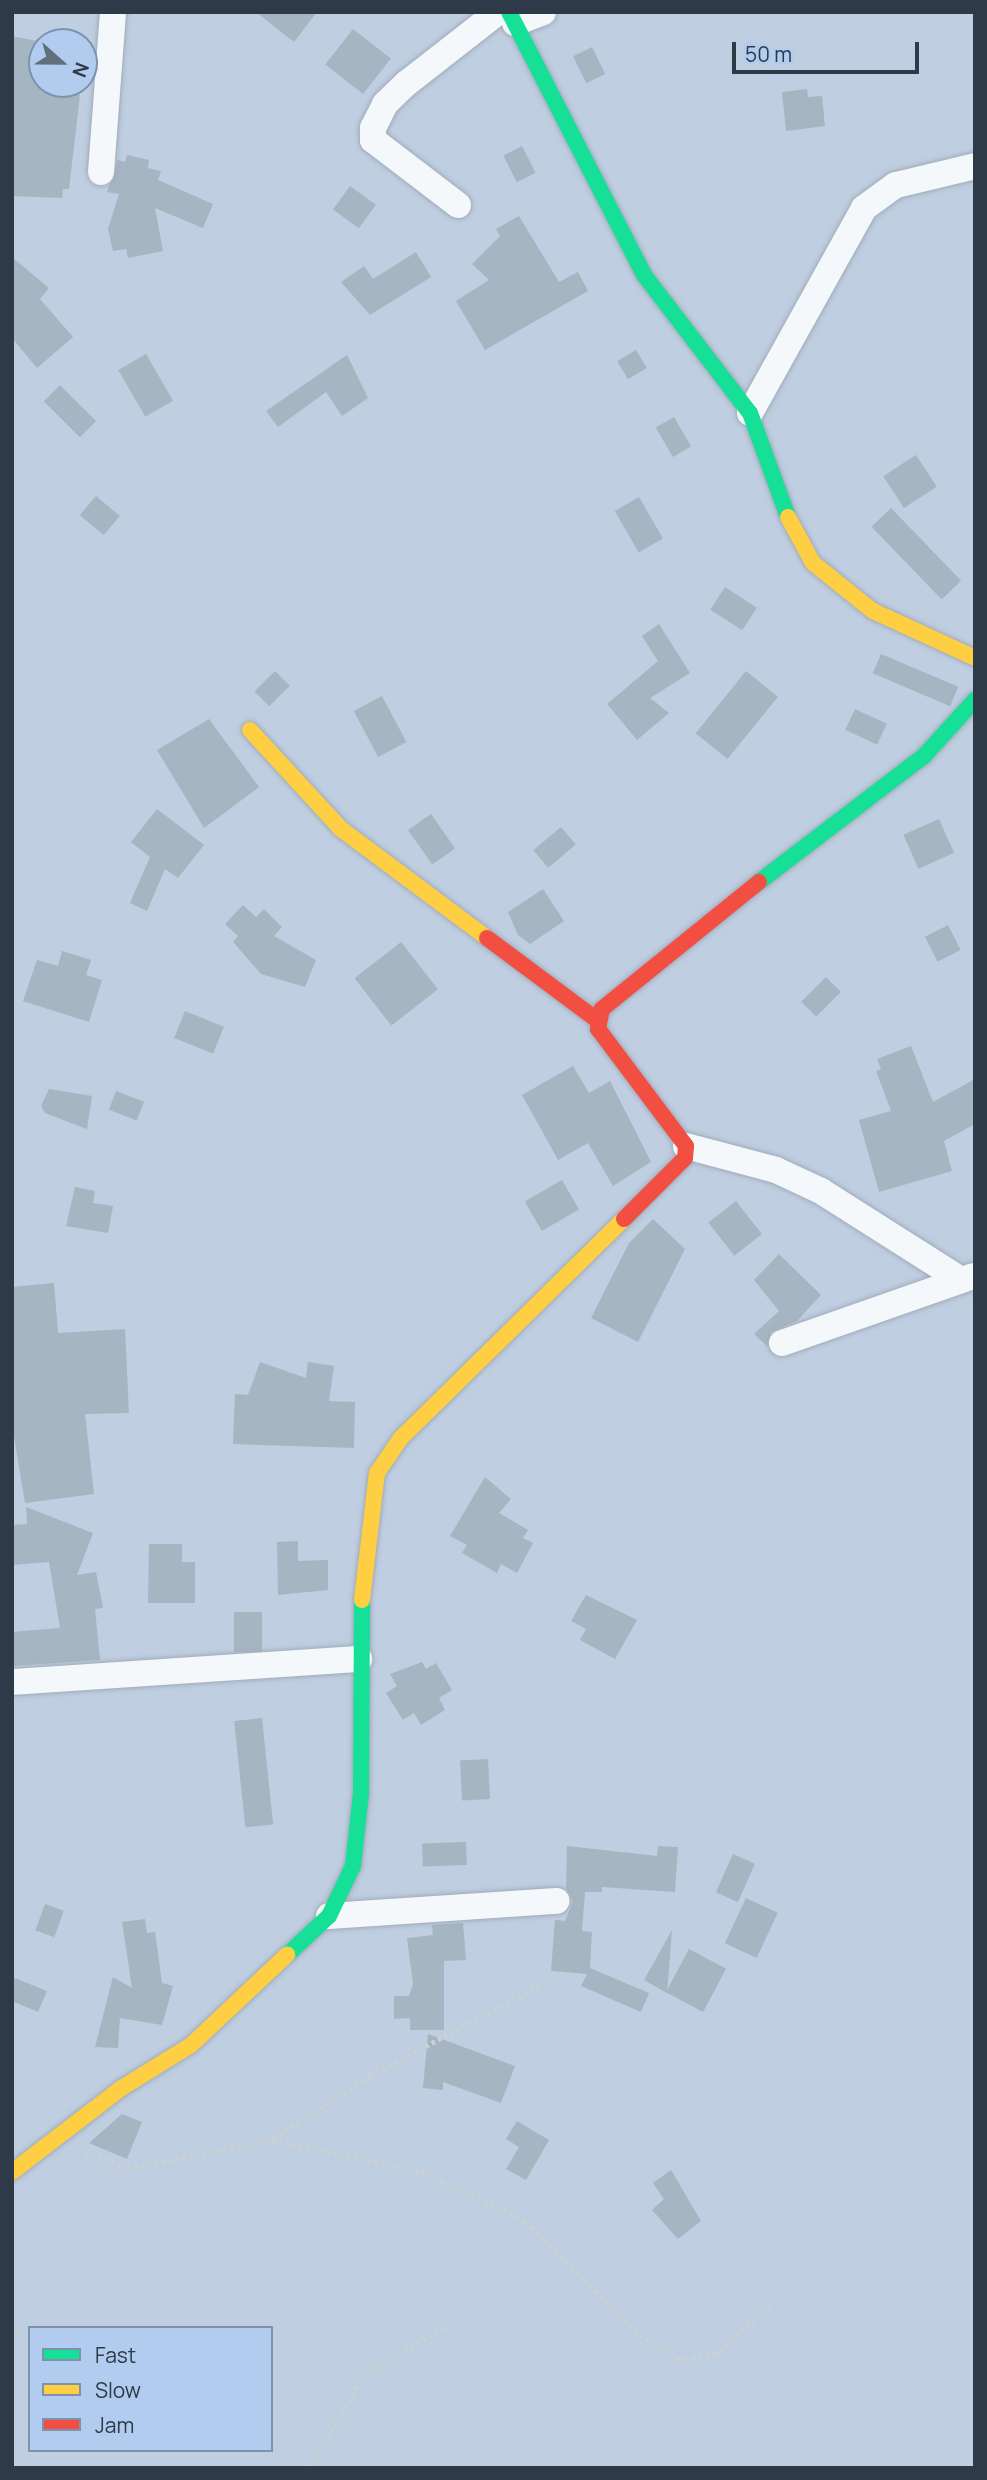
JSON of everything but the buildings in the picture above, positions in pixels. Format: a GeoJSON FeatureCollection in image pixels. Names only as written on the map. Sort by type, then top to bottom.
{"type":"FeatureCollection","features":[{"type":"Feature","properties":{"kind":"street"},"geometry":{"type":"LineString","coordinates":[[458,205],[383,149],[373,128],[399,90],[507,16],[543,12]]}},
{"type":"Feature","properties":{"kind":"street"},"geometry":{"type":"LineString","coordinates":[[101,172],[115,14]]}},
{"type":"Feature","properties":{"kind":"street"},"geometry":{"type":"LineString","coordinates":[[507,16],[644,275],[750,413],[780,503],[813,563],[873,611],[975,658]]}},
{"type":"Feature","properties":{"kind":"street"},"geometry":{"type":"LineString","coordinates":[[750,413],[864,208],[896,185],[975,166]]}},
{"type":"Feature","properties":{"kind":"street"},"geometry":{"type":"LineString","coordinates":[[597,1020],[618,990],[924,756],[975,700]]}},
{"type":"Feature","properties":{"kind":"street"},"geometry":{"type":"LineString","coordinates":[[250,730],[341,829],[597,1020],[686,1146],[776,1170],[821,1191],[968,1278]]}},
{"type":"Feature","properties":{"kind":"street"},"geometry":{"type":"LineString","coordinates":[[12,2172],[48,2140],[191,2045],[329,1916],[353,1866],[358,1830],[362,1564],[377,1473],[401,1438],[680,1169],[686,1146]]}},
{"type":"Feature","properties":{"kind":"street"},"geometry":{"type":"LineString","coordinates":[[782,1343],[968,1278]]}},
{"type":"Feature","properties":{"kind":"street"},"geometry":{"type":"LineString","coordinates":[[12,1682],[359,1659]]}},
{"type":"Feature","properties":{"kind":"street"},"geometry":{"type":"LineString","coordinates":[[329,1916],[557,1901]]}},
{"type":"Feature","properties":{"kind":"path"},"geometry":{"type":"LineString","coordinates":[[48,2140],[127,2168],[272,2140],[370,2076],[551,1979]]}},
{"type":"Feature","properties":{"kind":"path"},"geometry":{"type":"LineString","coordinates":[[272,2140],[421,2172],[498,2204],[526,2221],[658,2351],[678,2359],[716,2355],[772,2304]]}},
{"type":"Feature","properties":{"kind":"path"},"geometry":{"type":"LineString","coordinates":[[310,2468],[363,2376],[446,2326]]}},
{"type":"Feature","properties":{"kind":"traffic: fast"},"geometry":{"type":"LineString","coordinates":[[509,12],[644,275],[750,413],[788,517]]}},
{"type":"Feature","properties":{"kind":"traffic: fast"},"geometry":{"type":"LineString","coordinates":[[759,882],[924,756],[975,700]]}},
{"type":"Feature","properties":{"kind":"traffic: fast"},"geometry":{"type":"LineString","coordinates":[[287,1955],[329,1916],[353,1866],[361,1793],[362,1600]]}},
{"type":"Feature","properties":{"kind":"traffic: slow"},"geometry":{"type":"LineString","coordinates":[[788,517],[813,563],[873,611],[975,658]]}},
{"type":"Feature","properties":{"kind":"traffic: slow"},"geometry":{"type":"LineString","coordinates":[[250,730],[341,829],[487,938]]}},
{"type":"Feature","properties":{"kind":"traffic: slow"},"geometry":{"type":"LineString","coordinates":[[362,1600],[377,1473],[401,1438],[624,1219]]}},
{"type":"Feature","properties":{"kind":"traffic: slow"},"geometry":{"type":"LineString","coordinates":[[12,2172],[120,2089],[191,2045],[287,1955]]}},
{"type":"Feature","properties":{"kind":"traffic: jam"},"geometry":{"type":"LineString","coordinates":[[624,1219],[685,1158],[686,1146],[598,1029],[602,1009],[759,882]]}},
{"type":"Feature","properties":{"kind":"traffic: jam"},"geometry":{"type":"LineString","coordinates":[[487,938],[597,1020]]}}]}
